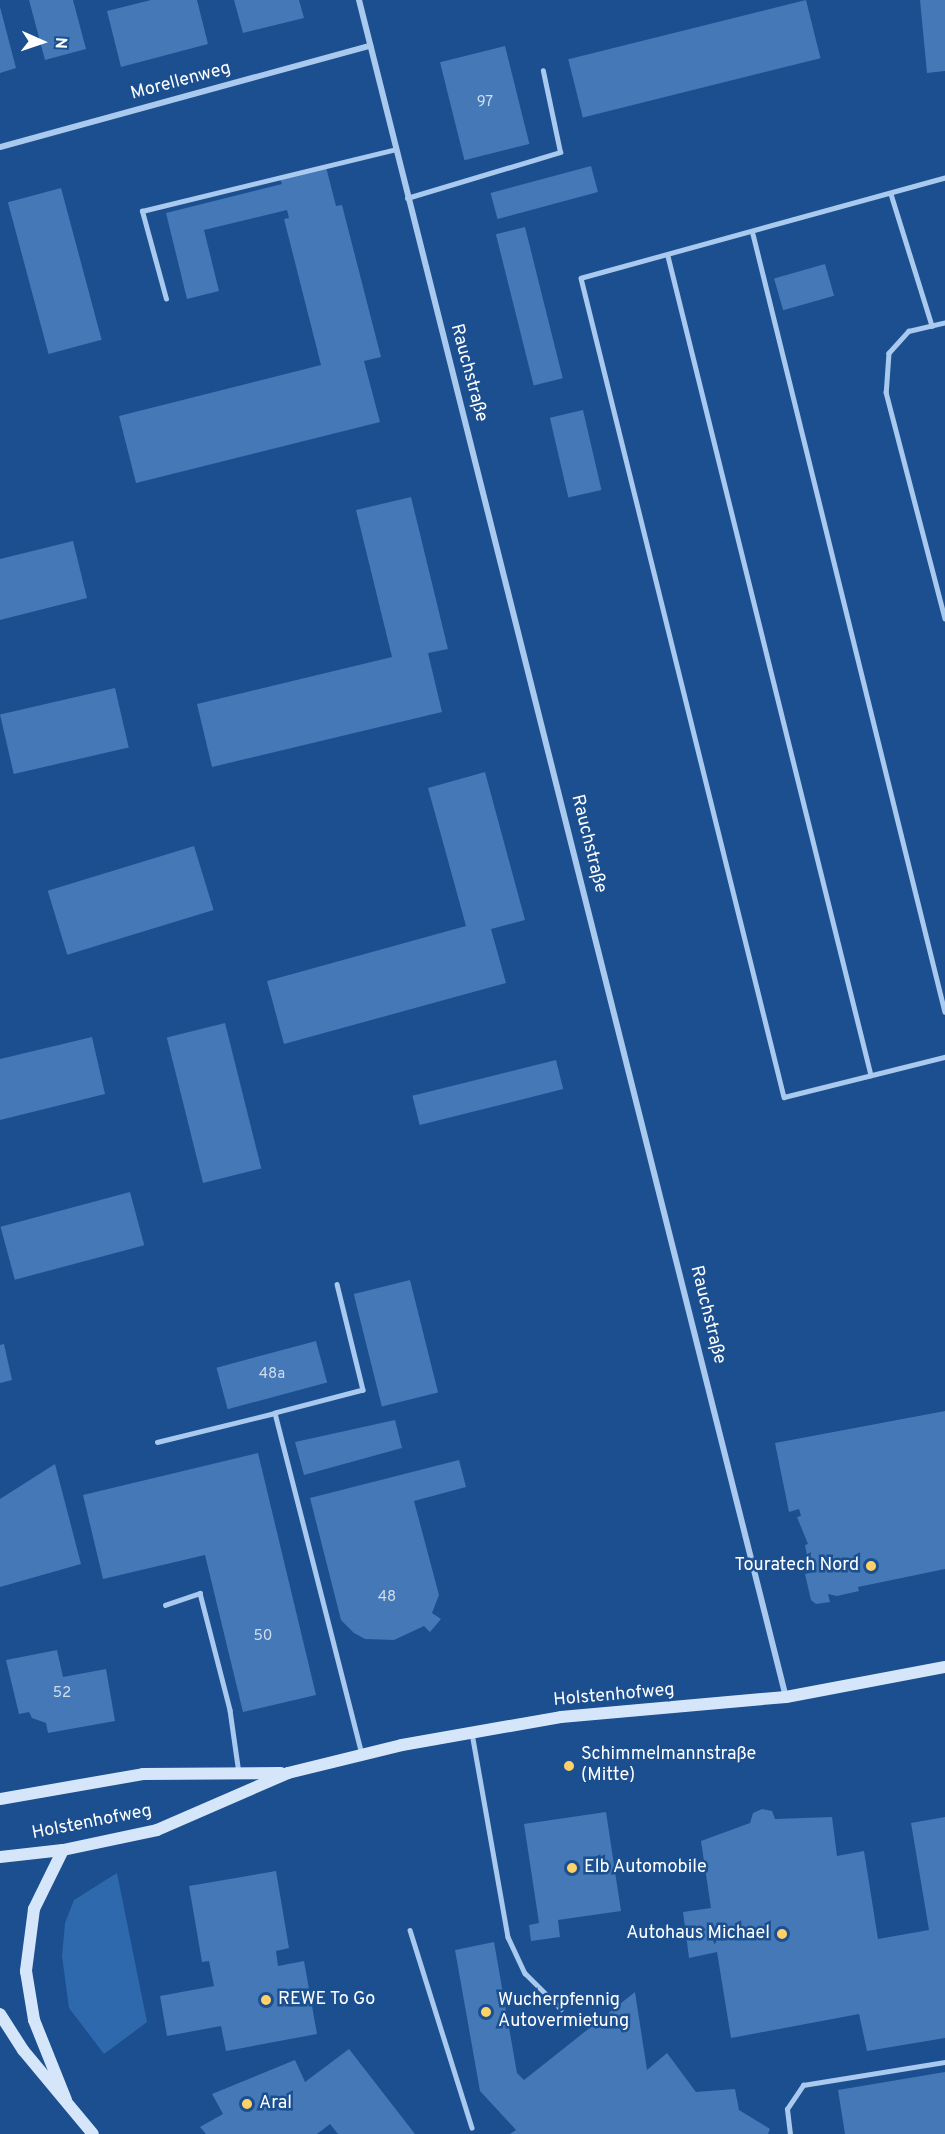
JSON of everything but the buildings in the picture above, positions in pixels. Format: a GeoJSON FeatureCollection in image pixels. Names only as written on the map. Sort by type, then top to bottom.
{"type":"FeatureCollection","features":[{"type":"Feature","properties":{"kind":"main road","name":"Holstenhofweg"},"geometry":{"type":"LineString","coordinates":[[0,1857],[63,1850],[157,1830],[288,1773],[362,1754],[561,1717],[786,1697],[945,1667]]}},
{"type":"Feature","properties":{"kind":"main road","name":"Holstenhofweg"},"geometry":{"type":"LineString","coordinates":[[0,1799],[143,1774],[288,1773]]}},
{"type":"Feature","properties":{"kind":"main road"},"geometry":{"type":"LineString","coordinates":[[63,1850],[34,1909],[26,1962],[34,2020],[66,2100]]}},
{"type":"Feature","properties":{"kind":"main road"},"geometry":{"type":"LineString","coordinates":[[0,2014],[23,2050],[93,2134]]}},
{"type":"Feature","properties":{"kind":"street","name":"Rauchstraße"},"geometry":{"type":"LineString","coordinates":[[359,0],[406,198],[786,1697]]}},
{"type":"Feature","properties":{"kind":"street","name":"Morellenweg"},"geometry":{"type":"LineString","coordinates":[[0,147],[370,46]]}},
{"type":"Feature","properties":{"kind":"lane"},"geometry":{"type":"LineString","coordinates":[[406,198],[560,152],[543,71]]}},
{"type":"Feature","properties":{"kind":"lane"},"geometry":{"type":"LineString","coordinates":[[166,299],[142,211],[396,149]]}},
{"type":"Feature","properties":{"kind":"lane"},"geometry":{"type":"LineString","coordinates":[[945,178],[753,234],[581,278],[784,1097],[945,1057]]}},
{"type":"Feature","properties":{"kind":"lane"},"geometry":{"type":"LineString","coordinates":[[891,194],[932,326]]}},
{"type":"Feature","properties":{"kind":"lane"},"geometry":{"type":"LineString","coordinates":[[753,234],[945,1012]]}},
{"type":"Feature","properties":{"kind":"lane"},"geometry":{"type":"LineString","coordinates":[[668,256],[872,1075]]}},
{"type":"Feature","properties":{"kind":"lane"},"geometry":{"type":"LineString","coordinates":[[945,322],[909,331],[889,353],[886,392],[945,618]]}},
{"type":"Feature","properties":{"kind":"lane"},"geometry":{"type":"LineString","coordinates":[[157,1442],[363,1390],[337,1284]]}},
{"type":"Feature","properties":{"kind":"lane"},"geometry":{"type":"LineString","coordinates":[[276,1413],[362,1754]]}},
{"type":"Feature","properties":{"kind":"lane"},"geometry":{"type":"LineString","coordinates":[[165,1605],[200,1593],[231,1710],[239,1773]]}},
{"type":"Feature","properties":{"kind":"lane"},"geometry":{"type":"LineString","coordinates":[[472,1733],[508,1937],[525,1973],[561,2009]]}},
{"type":"Feature","properties":{"kind":"lane"},"geometry":{"type":"LineString","coordinates":[[410,1930],[472,2128]]}},
{"type":"Feature","properties":{"kind":"lane"},"geometry":{"type":"LineString","coordinates":[[790,2134],[787,2109],[803,2085],[945,2062]]}},
{"type":"Feature","properties":{"kind":"shaded area"},"geometry":{"type":"Polygon","coordinates":[[[117,1873],[147,2022],[104,2054],[69,2008],[62,1956],[65,1923],[74,1900],[117,1873]]]}},
{"type":"Feature","properties":{"kind":"place","name":"Touratech Nord"},"geometry":{"type":"Point","coordinates":[871,1566]}},
{"type":"Feature","properties":{"kind":"place","name":"Schimmelmannstraße (Mitte)"},"geometry":{"type":"Point","coordinates":[569,1766]}},
{"type":"Feature","properties":{"kind":"place","name":"Elb Automobile"},"geometry":{"type":"Point","coordinates":[572,1868]}},
{"type":"Feature","properties":{"kind":"place","name":"Autohaus Michael"},"geometry":{"type":"Point","coordinates":[782,1934]}},
{"type":"Feature","properties":{"kind":"place","name":"REWE To Go"},"geometry":{"type":"Point","coordinates":[266,2000]}},
{"type":"Feature","properties":{"kind":"place","name":"Wucherpfennig Autovermietung"},"geometry":{"type":"Point","coordinates":[486,2012]}},
{"type":"Feature","properties":{"kind":"place","name":"Aral"},"geometry":{"type":"Point","coordinates":[247,2104]}}]}
